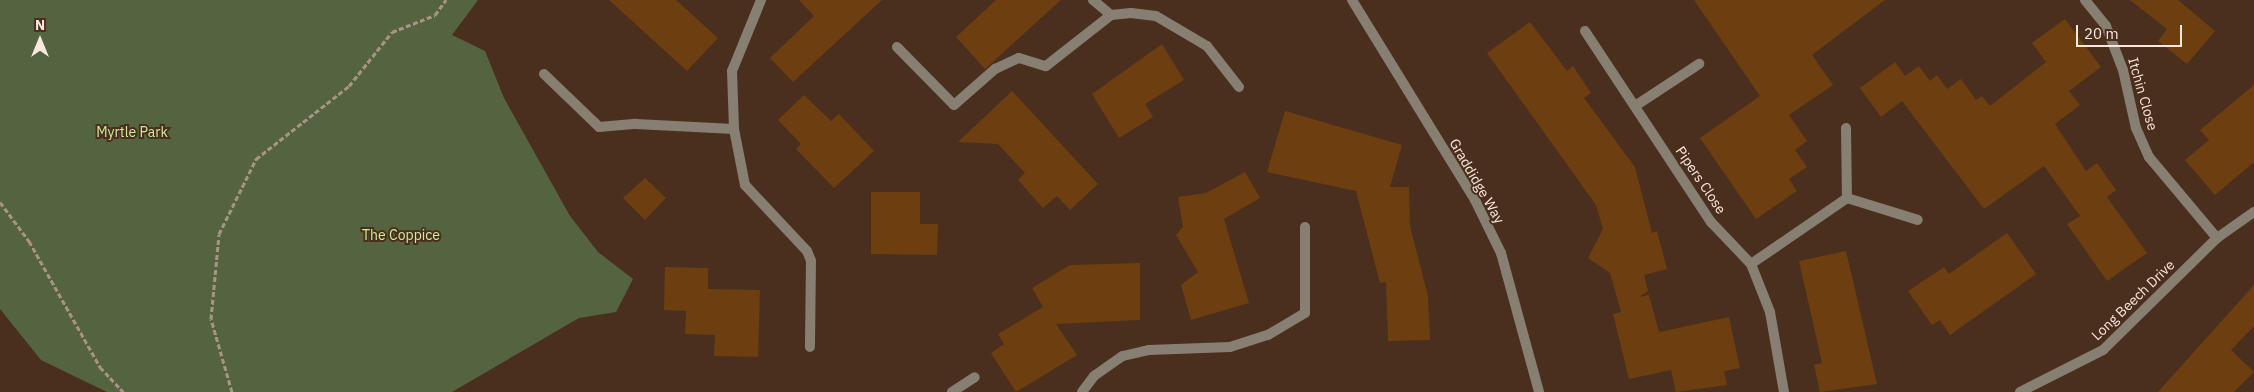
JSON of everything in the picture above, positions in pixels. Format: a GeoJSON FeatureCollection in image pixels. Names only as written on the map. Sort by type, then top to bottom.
{"type":"FeatureCollection","features":[{"type":"Feature","properties":{"kind":"street"},"geometry":{"type":"LineString","coordinates":[[761,0],[732,71],[734,129],[742,179],[750,192],[807,251],[811,261],[810,346]]}},
{"type":"Feature","properties":{"kind":"street"},"geometry":{"type":"LineString","coordinates":[[1093,0],[1112,15],[1156,16],[1178,26],[1207,46],[1239,87]]}},
{"type":"Feature","properties":{"kind":"street","name":"Graddidge Way"},"geometry":{"type":"LineString","coordinates":[[1352,0],[1475,200],[1501,253],[1539,392]]}},
{"type":"Feature","properties":{"kind":"street","name":"Itchin Close"},"geometry":{"type":"LineString","coordinates":[[2085,0],[2106,26],[2123,70],[2136,128],[2149,157],[2217,238]]}},
{"type":"Feature","properties":{"kind":"street"},"geometry":{"type":"LineString","coordinates":[[897,47],[954,105],[995,69],[1018,58],[1046,66],[1112,15]]}},
{"type":"Feature","properties":{"kind":"street","name":"Pipers Close"},"geometry":{"type":"LineString","coordinates":[[1585,31],[1711,222],[1752,264],[1770,312],[1784,392]]}},
{"type":"Feature","properties":{"kind":"street"},"geometry":{"type":"LineString","coordinates":[[1635,106],[1699,64]]}},
{"type":"Feature","properties":{"kind":"street"},"geometry":{"type":"LineString","coordinates":[[544,74],[599,127],[636,124],[734,129]]}},
{"type":"Feature","properties":{"kind":"street"},"geometry":{"type":"LineString","coordinates":[[1846,128],[1847,198]]}},
{"type":"Feature","properties":{"kind":"street"},"geometry":{"type":"LineString","coordinates":[[1752,264],[1847,198]]}},
{"type":"Feature","properties":{"kind":"street"},"geometry":{"type":"LineString","coordinates":[[1847,198],[1918,220]]}},
{"type":"Feature","properties":{"kind":"street","name":"Long Beech Drive"},"geometry":{"type":"LineString","coordinates":[[2020,392],[2103,350],[2217,238],[2254,212]]}},
{"type":"Feature","properties":{"kind":"street"},"geometry":{"type":"LineString","coordinates":[[1082,392],[1094,376],[1123,356],[1149,350],[1230,346],[1268,335],[1305,313],[1305,227]]}},
{"type":"Feature","properties":{"kind":"street"},"geometry":{"type":"LineString","coordinates":[[952,392],[975,377]]}},
{"type":"Feature","properties":{"kind":"path"},"geometry":{"type":"LineString","coordinates":[[232,392],[211,319],[219,234],[256,159],[349,86],[392,32],[435,15],[446,0]]}},
{"type":"Feature","properties":{"kind":"path"},"geometry":{"type":"LineString","coordinates":[[0,202],[29,241],[100,367],[123,392]]}},
{"type":"Feature","properties":{"kind":"green space"},"geometry":{"type":"Polygon","coordinates":[[[0,0],[478,0],[452,35],[485,51],[504,98],[570,216],[598,252],[633,279],[616,312],[579,318],[452,392],[107,392],[41,360],[0,309],[0,0]]]}},
{"type":"Feature","properties":{"kind":"building"},"geometry":{"type":"Polygon","coordinates":[[[609,0],[676,0],[718,38],[687,71],[609,0]]]}},
{"type":"Feature","properties":{"kind":"building"},"geometry":{"type":"Polygon","coordinates":[[[799,0],[882,0],[793,82],[770,58],[814,16],[799,0]]]}},
{"type":"Feature","properties":{"kind":"building"},"geometry":{"type":"Polygon","coordinates":[[[996,0],[1061,0],[985,69],[956,37],[996,0]]]}},
{"type":"Feature","properties":{"kind":"building"},"geometry":{"type":"Polygon","coordinates":[[[1694,0],[1885,0],[1812,55],[1833,85],[1789,115],[1807,141],[1795,150],[1807,167],[1789,179],[1797,191],[1756,219],[1700,138],[1760,96],[1694,0]]]}},
{"type":"Feature","properties":{"kind":"building"},"geometry":{"type":"Polygon","coordinates":[[[2130,0],[2178,0],[2215,31],[2187,64],[2158,41],[2167,29],[2130,0]]]}},
{"type":"Feature","properties":{"kind":"building"},"geometry":{"type":"Polygon","coordinates":[[[2065,19],[2101,67],[2069,91],[2080,105],[2055,124],[2086,171],[2097,163],[2116,190],[2107,197],[2147,253],[2107,281],[2067,224],[2080,216],[2044,166],[1984,209],[1902,101],[1881,117],[1860,88],[1895,62],[1905,76],[1919,66],[1930,81],[1937,75],[1947,89],[1961,79],[1976,100],[1982,96],[1990,106],[2046,62],[2032,43],[2065,19]]]}},
{"type":"Feature","properties":{"kind":"building"},"geometry":{"type":"Polygon","coordinates":[[[1530,22],[1567,71],[1573,66],[1591,93],[1584,98],[1635,167],[1652,233],[1657,231],[1667,269],[1644,275],[1648,291],[1639,297],[1649,295],[1659,332],[1729,317],[1740,368],[1724,371],[1727,385],[1676,392],[1671,370],[1629,379],[1613,314],[1621,312],[1610,273],[1588,258],[1603,229],[1596,205],[1487,53],[1530,22]]]}},
{"type":"Feature","properties":{"kind":"building"},"geometry":{"type":"Polygon","coordinates":[[[1162,44],[1184,80],[1145,104],[1153,117],[1119,138],[1092,94],[1162,44]]]}},
{"type":"Feature","properties":{"kind":"building"},"geometry":{"type":"Polygon","coordinates":[[[2254,85],[2254,162],[2215,195],[2185,160],[2209,140],[2200,130],[2254,85]]]}},
{"type":"Feature","properties":{"kind":"building"},"geometry":{"type":"Polygon","coordinates":[[[1012,91],[1098,184],[1070,210],[1057,196],[1043,208],[1018,180],[1025,173],[998,144],[958,142],[1012,91]]]}},
{"type":"Feature","properties":{"kind":"building"},"geometry":{"type":"Polygon","coordinates":[[[804,95],[831,121],[839,114],[874,151],[834,188],[796,149],[801,144],[778,120],[804,95]]]}},
{"type":"Feature","properties":{"kind":"building"},"geometry":{"type":"Polygon","coordinates":[[[1285,111],[1402,145],[1390,187],[1409,187],[1410,226],[1428,296],[1430,340],[1388,341],[1386,282],[1380,283],[1356,191],[1267,172],[1285,111]]]}},
{"type":"Feature","properties":{"kind":"building"},"geometry":{"type":"Polygon","coordinates":[[[1245,172],[1260,198],[1224,219],[1249,303],[1191,320],[1181,285],[1198,272],[1176,235],[1183,227],[1178,197],[1206,193],[1245,172]]]}},
{"type":"Feature","properties":{"kind":"building"},"geometry":{"type":"Polygon","coordinates":[[[645,178],[666,198],[645,220],[623,198],[645,178]]]}},
{"type":"Feature","properties":{"kind":"building"},"geometry":{"type":"Polygon","coordinates":[[[871,192],[920,192],[920,224],[938,224],[937,255],[871,254],[871,192]]]}},
{"type":"Feature","properties":{"kind":"building"},"geometry":{"type":"Polygon","coordinates":[[[2007,233],[2036,274],[1950,335],[1940,320],[1932,325],[1908,291],[1944,267],[1949,274],[2007,233]]]}},
{"type":"Feature","properties":{"kind":"building"},"geometry":{"type":"Polygon","coordinates":[[[1846,251],[1877,384],[1820,392],[1814,365],[1822,363],[1799,261],[1846,251]]]}},
{"type":"Feature","properties":{"kind":"building"},"geometry":{"type":"Polygon","coordinates":[[[1140,263],[1140,320],[1056,324],[1077,355],[1016,392],[991,353],[1004,344],[998,334],[1043,307],[1032,288],[1070,265],[1140,263]]]}},
{"type":"Feature","properties":{"kind":"building"},"geometry":{"type":"Polygon","coordinates":[[[665,267],[708,268],[708,289],[760,290],[758,357],[714,356],[715,335],[685,334],[686,311],[664,310],[665,267]]]}},
{"type":"Feature","properties":{"kind":"building"},"geometry":{"type":"Polygon","coordinates":[[[2254,285],[2254,326],[2231,350],[2254,372],[2234,392],[2158,392],[2254,285]]]}},
{"type":"Feature","properties":{"kind":"park label","name":"Myrtle Park"},"geometry":{"type":"Point","coordinates":[132,132]}},
{"type":"Feature","properties":{"kind":"park label","name":"The Coppice"},"geometry":{"type":"Point","coordinates":[401,235]}}]}
